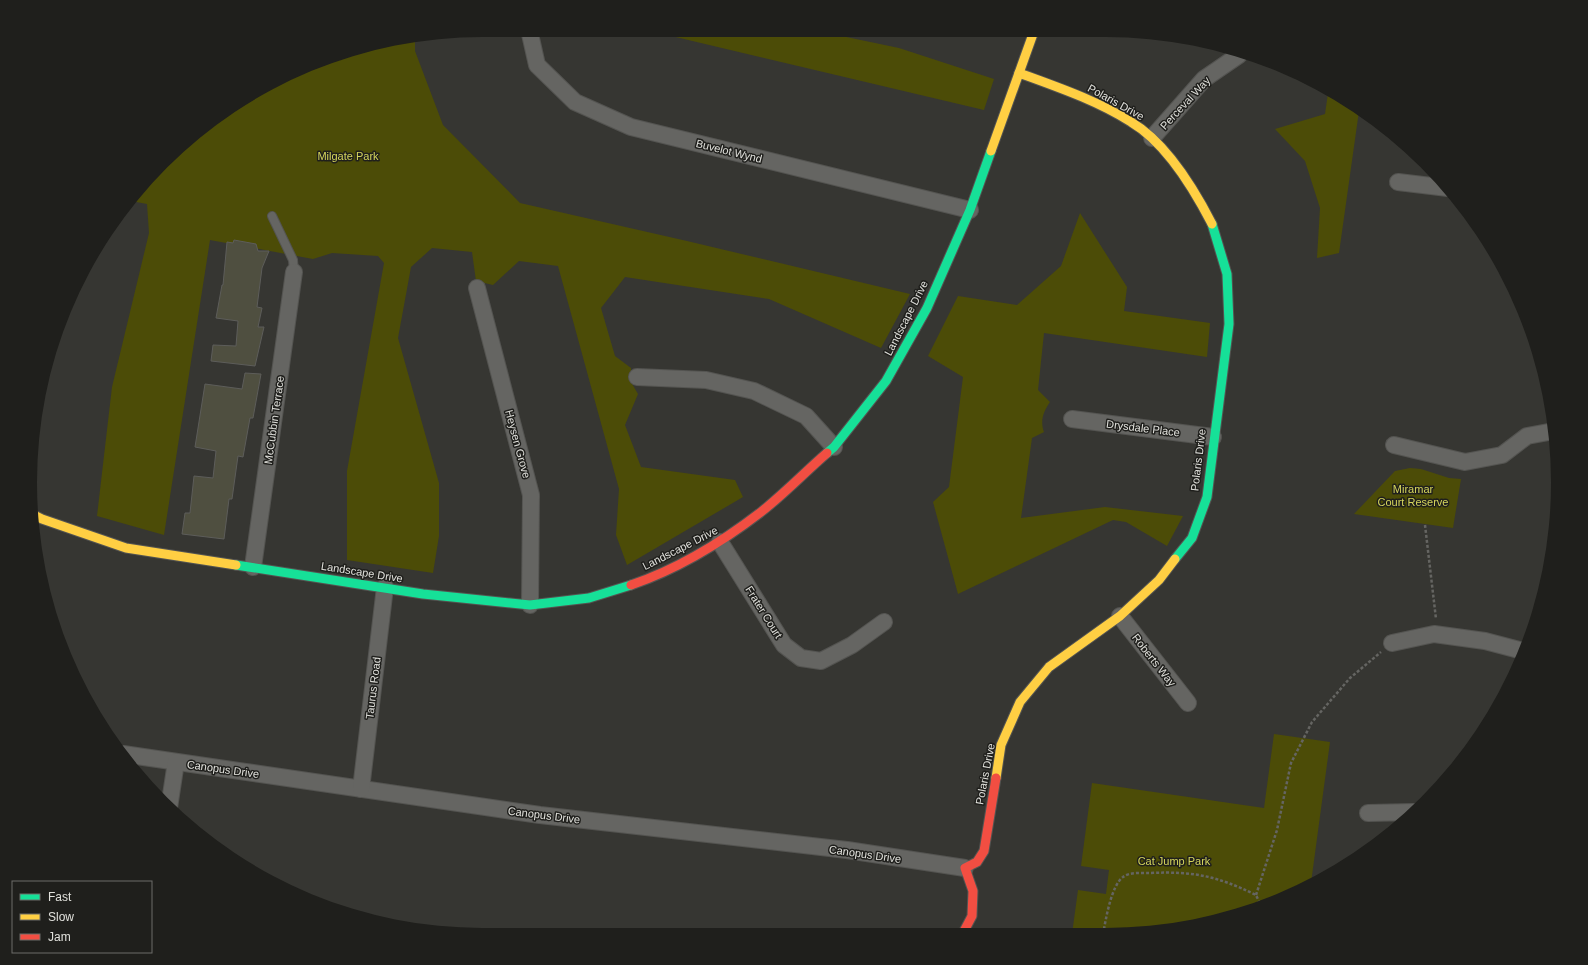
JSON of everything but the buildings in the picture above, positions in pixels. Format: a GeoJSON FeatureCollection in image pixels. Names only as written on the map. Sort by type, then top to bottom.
{"type":"FeatureCollection","features":[{"type":"Feature","properties":{"kind":"street","name":"Buvelot Wynd"},"geometry":{"type":"LineString","coordinates":[[531,37],[537,65],[575,102],[631,127],[970,210]]}},
{"type":"Feature","properties":{"kind":"street","name":"Landscape Drive"},"geometry":{"type":"LineString","coordinates":[[39,517],[126,548],[423,594],[530,605],[589,598],[651,578],[720,542],[762,511],[834,447],[886,381],[927,308],[970,210],[1032,37]]}},
{"type":"Feature","properties":{"kind":"street","name":"Perceval Way"},"geometry":{"type":"LineString","coordinates":[[1152,138],[1204,79],[1236,57]]}},
{"type":"Feature","properties":{"kind":"street","name":"Polaris Drive"},"geometry":{"type":"LineString","coordinates":[[965,868],[977,862],[984,851],[1001,745],[1020,702],[1049,667],[1120,616],[1159,580],[1192,538],[1206,497],[1229,324],[1227,274],[1212,224],[1186,178],[1152,138],[1132,122],[1089,99],[1019,73]]}},
{"type":"Feature","properties":{"kind":"street"},"geometry":{"type":"LineString","coordinates":[[1398,182],[1438,187]]}},
{"type":"Feature","properties":{"kind":"street","name":"McCubbin Terrace"},"geometry":{"type":"LineString","coordinates":[[253,567],[294,272]]}},
{"type":"Feature","properties":{"kind":"street","name":"Heysen Grove"},"geometry":{"type":"LineString","coordinates":[[476,288],[532,495],[530,605]]}},
{"type":"Feature","properties":{"kind":"street"},"geometry":{"type":"LineString","coordinates":[[637,377],[706,380],[754,391],[806,416],[834,447]]}},
{"type":"Feature","properties":{"kind":"street","name":"Drysdale Place"},"geometry":{"type":"LineString","coordinates":[[1072,419],[1213,437]]}},
{"type":"Feature","properties":{"kind":"street"},"geometry":{"type":"LineString","coordinates":[[1394,445],[1465,462],[1502,455],[1527,436],[1548,432]]}},
{"type":"Feature","properties":{"kind":"street","name":"Frater Court"},"geometry":{"type":"LineString","coordinates":[[720,542],[784,644],[801,658],[820,661],[852,645],[884,622]]}},
{"type":"Feature","properties":{"kind":"street","name":"Taurus Road"},"geometry":{"type":"LineString","coordinates":[[361,789],[385,587]]}},
{"type":"Feature","properties":{"kind":"street","name":"Roberts Way"},"geometry":{"type":"LineString","coordinates":[[1120,616],[1188,703]]}},
{"type":"Feature","properties":{"kind":"street"},"geometry":{"type":"LineString","coordinates":[[1392,643],[1438,635],[1485,641],[1518,651]]}},
{"type":"Feature","properties":{"kind":"street","name":"Canopus Drive"},"geometry":{"type":"LineString","coordinates":[[130,755],[540,815],[847,850],[965,868]]}},
{"type":"Feature","properties":{"kind":"street"},"geometry":{"type":"LineString","coordinates":[[170,801],[176,762]]}},
{"type":"Feature","properties":{"kind":"street"},"geometry":{"type":"LineString","coordinates":[[1368,813],[1405,812]]}},
{"type":"Feature","properties":{"kind":"street"},"geometry":{"type":"LineString","coordinates":[[965,868],[973,891],[972,916],[966,928]]}},
{"type":"Feature","properties":{"kind":"lane"},"geometry":{"type":"LineString","coordinates":[[272,216],[293,260],[294,272]]}},
{"type":"Feature","properties":{"kind":"path"},"geometry":{"type":"LineString","coordinates":[[1425,525],[1438,635]]}},
{"type":"Feature","properties":{"kind":"path"},"geometry":{"type":"LineString","coordinates":[[1258,901],[1256,895],[1277,830],[1290,763],[1312,722],[1350,678],[1392,643]]}},
{"type":"Feature","properties":{"kind":"path"},"geometry":{"type":"LineString","coordinates":[[1104,928],[1115,886],[1124,876],[1138,873],[1170,872],[1214,877],[1256,895]]}},
{"type":"Feature","properties":{"kind":"green space"},"geometry":{"type":"Polygon","coordinates":[[[676,37],[846,37],[899,48],[994,79],[984,110],[676,37]]]}},
{"type":"Feature","properties":{"kind":"green space","name":"Milgate Park"},"geometry":{"type":"Polygon","coordinates":[[[415,43],[415,51],[443,125],[520,203],[910,294],[881,348],[769,299],[625,277],[601,308],[615,356],[631,368],[631,382],[638,394],[625,425],[641,467],[735,480],[743,497],[627,565],[616,535],[619,489],[558,266],[519,261],[493,285],[476,281],[472,252],[432,248],[411,267],[398,338],[439,483],[439,536],[433,573],[347,560],[347,471],[384,263],[378,256],[332,253],[313,259],[210,240],[164,535],[97,516],[112,387],[149,233],[147,204],[137,202],[167,167],[211,129],[235,112],[285,83],[312,71],[367,52],[415,43]]]}},
{"type":"Feature","properties":{"kind":"green space"},"geometry":{"type":"Polygon","coordinates":[[[1327,97],[1358,116],[1339,253],[1317,258],[1320,208],[1305,161],[1275,129],[1325,114],[1327,97]]]}},
{"type":"Feature","properties":{"kind":"green space"},"geometry":{"type":"Polygon","coordinates":[[[1080,213],[1127,287],[1124,311],[1210,323],[1207,357],[1044,333],[1038,390],[1050,402],[1043,417],[1042,424],[1044,432],[1032,438],[1021,518],[1105,507],[1183,516],[1167,546],[1126,522],[1113,520],[958,594],[933,502],[949,487],[963,377],[928,356],[958,296],[1017,305],[1061,266],[1080,213]]]}},
{"type":"Feature","properties":{"kind":"green space","name":"Miramar Court Reserve"},"geometry":{"type":"Polygon","coordinates":[[[1410,468],[1421,469],[1449,478],[1461,479],[1453,528],[1354,514],[1395,471],[1410,468]]]}},
{"type":"Feature","properties":{"kind":"green space","name":"Cat Jump Park"},"geometry":{"type":"Polygon","coordinates":[[[1274,734],[1330,742],[1312,877],[1276,894],[1221,913],[1164,924],[1135,927],[1073,928],[1078,890],[1106,894],[1109,870],[1081,866],[1092,783],[1264,808],[1274,734]]]}},
{"type":"Feature","properties":{"kind":"traffic: fast"},"geometry":{"type":"LineString","coordinates":[[827,453],[834,447],[886,381],[927,308],[970,210],[991,151]]}},
{"type":"Feature","properties":{"kind":"traffic: fast"},"geometry":{"type":"LineString","coordinates":[[1175,559],[1192,538],[1207,497],[1229,324],[1227,274],[1212,224]]}},
{"type":"Feature","properties":{"kind":"traffic: fast"},"geometry":{"type":"LineString","coordinates":[[236,565],[423,594],[530,605],[589,598],[631,585]]}},
{"type":"Feature","properties":{"kind":"traffic: slow"},"geometry":{"type":"LineString","coordinates":[[991,151],[1032,37]]}},
{"type":"Feature","properties":{"kind":"traffic: slow"},"geometry":{"type":"LineString","coordinates":[[1019,73],[1104,107],[1118,114],[1144,131],[1178,167],[1197,196],[1212,224]]}},
{"type":"Feature","properties":{"kind":"traffic: slow"},"geometry":{"type":"LineString","coordinates":[[39,517],[126,548],[236,565]]}},
{"type":"Feature","properties":{"kind":"traffic: slow"},"geometry":{"type":"LineString","coordinates":[[996,778],[1001,745],[1020,702],[1049,667],[1120,616],[1159,580],[1175,559]]}},
{"type":"Feature","properties":{"kind":"traffic: jam"},"geometry":{"type":"LineString","coordinates":[[631,585],[683,563],[731,534],[770,505],[827,453]]}},
{"type":"Feature","properties":{"kind":"traffic: jam"},"geometry":{"type":"LineString","coordinates":[[966,928],[972,916],[973,891],[965,868],[977,862],[984,851],[996,778]]}}]}
